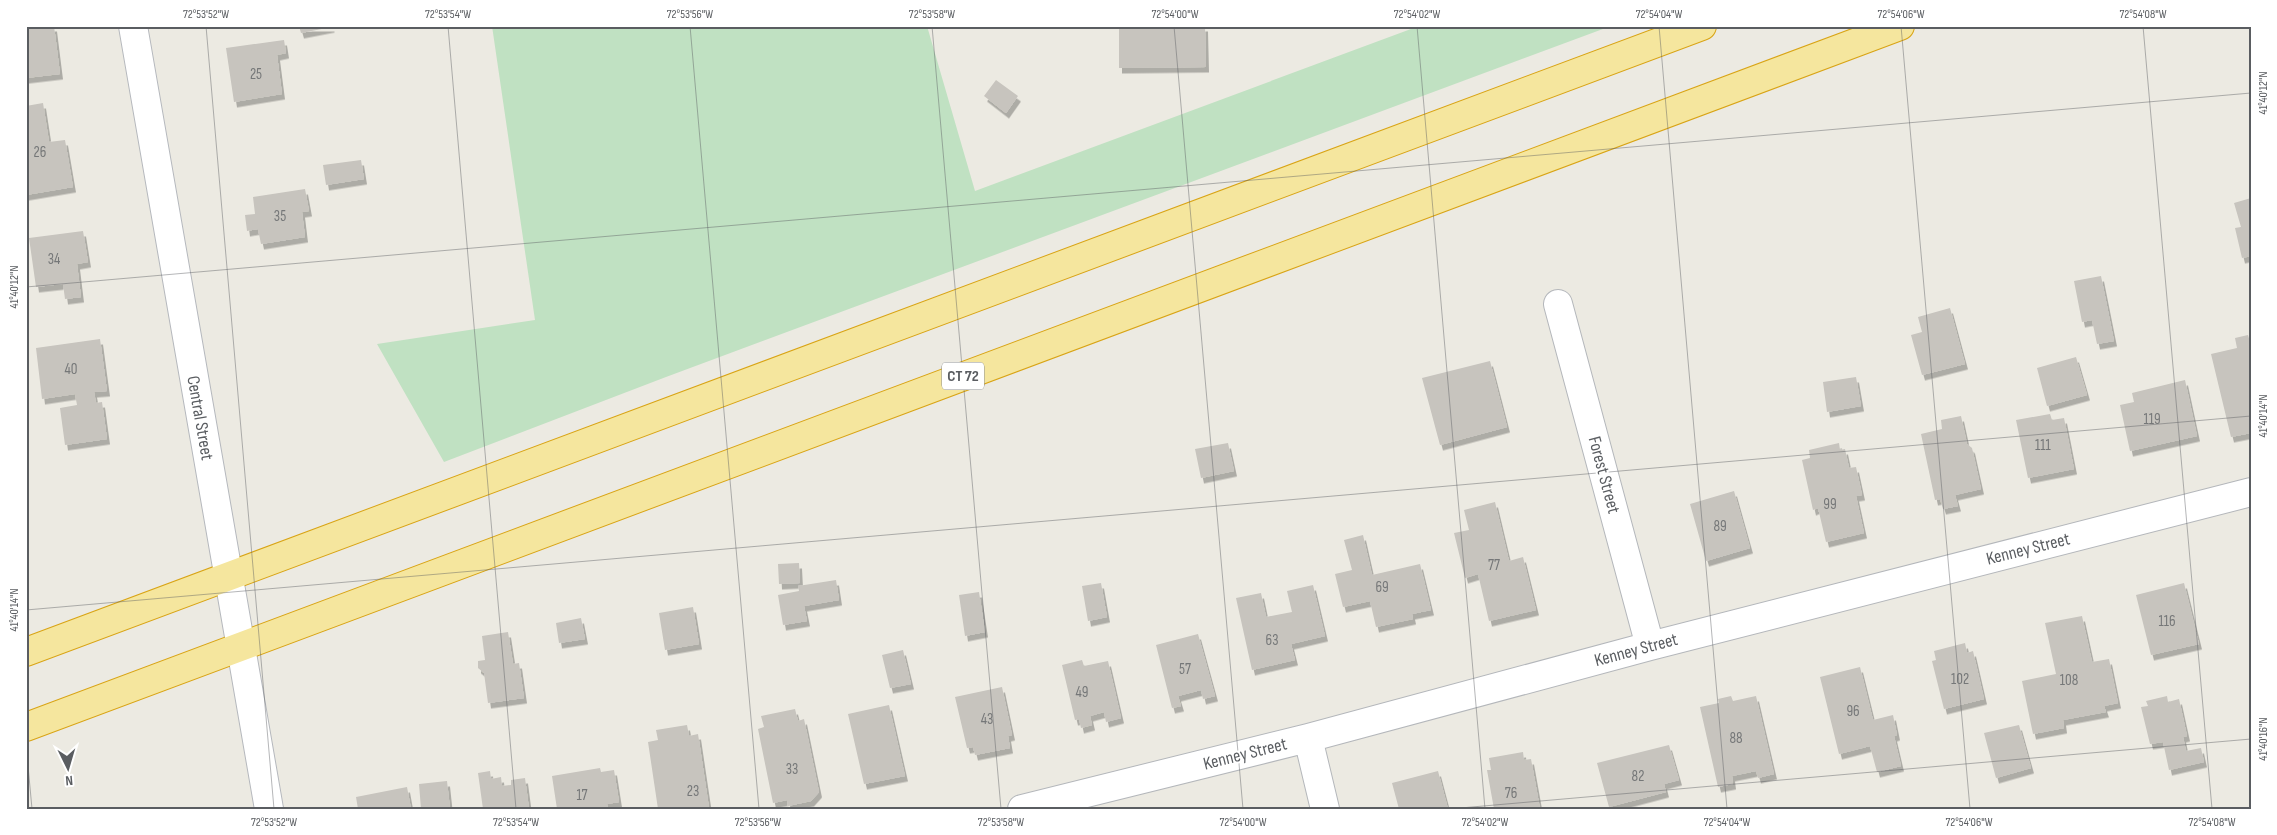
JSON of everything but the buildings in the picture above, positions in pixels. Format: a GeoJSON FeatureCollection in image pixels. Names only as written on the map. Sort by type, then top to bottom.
{"type":"FeatureCollection","features":[{"type":"Feature","properties":{"kind":"highway"},"geometry":{"type":"LineString","coordinates":[[26,652],[1702,26]]}},
{"type":"Feature","properties":{"kind":"highway","name":"CT 72"},"geometry":{"type":"LineString","coordinates":[[26,727],[242,644],[1900,26]]}},
{"type":"Feature","properties":{"kind":"street","name":"Central Street"},"geometry":{"type":"LineString","coordinates":[[133,26],[228,577],[242,644],[269,809]]}},
{"type":"Feature","properties":{"kind":"street","name":"Forest Street"},"geometry":{"type":"LineString","coordinates":[[1558,304],[1650,646]]}},
{"type":"Feature","properties":{"kind":"street","name":"Kenney Street"},"geometry":{"type":"LineString","coordinates":[[1022,809],[1308,738],[1650,646],[2251,492]]}},
{"type":"Feature","properties":{"kind":"street"},"geometry":{"type":"LineString","coordinates":[[1308,738],[1325,809]]}},
{"type":"Feature","properties":{"kind":"green space"},"geometry":{"type":"Polygon","coordinates":[[[492,26],[927,26],[975,191],[1419,26],[1611,26],[666,377],[444,462],[377,344],[535,320],[492,26]]]}}]}
